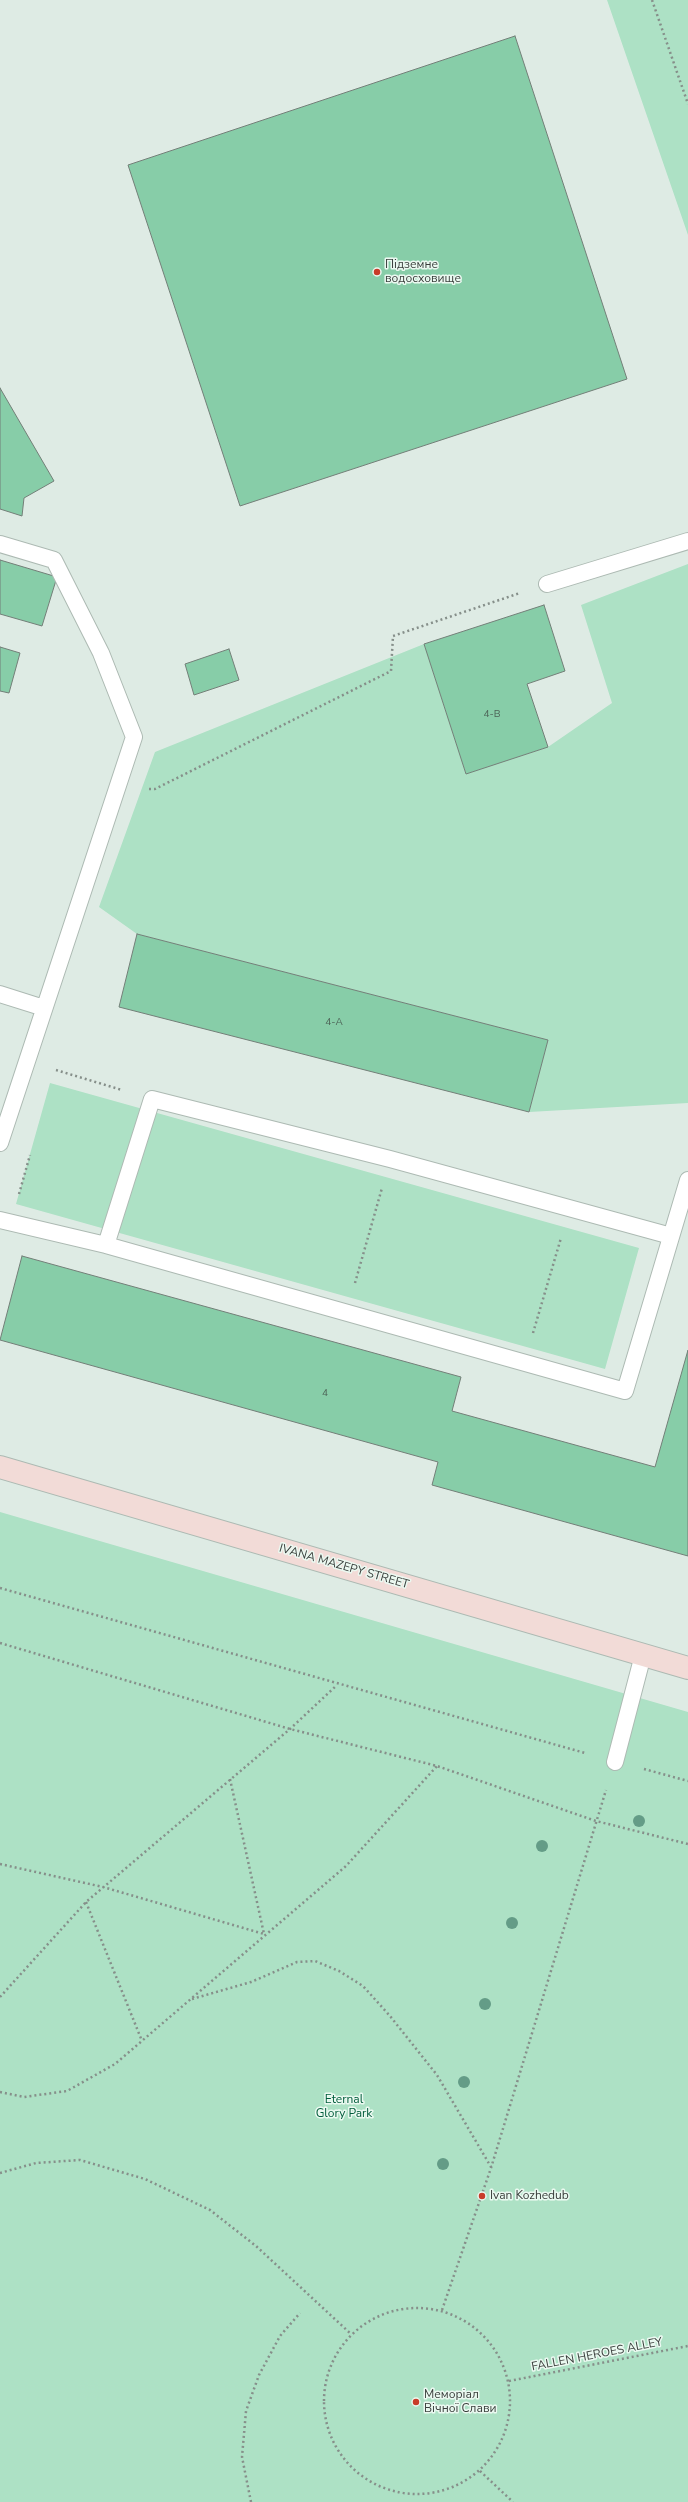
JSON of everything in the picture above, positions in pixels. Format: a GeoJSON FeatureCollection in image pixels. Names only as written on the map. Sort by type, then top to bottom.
{"type":"FeatureCollection","features":[{"type":"Feature","properties":{"kind":"main road","name":"IVANA MAZEPY STREET"},"geometry":{"type":"LineString","coordinates":[[0,1467],[688,1668]]}},
{"type":"Feature","properties":{"kind":"lane"},"geometry":{"type":"LineString","coordinates":[[547,584],[688,541]]}},
{"type":"Feature","properties":{"kind":"lane"},"geometry":{"type":"LineString","coordinates":[[0,544],[54,560],[101,653],[134,737],[0,1143]]}},
{"type":"Feature","properties":{"kind":"lane"},"geometry":{"type":"LineString","coordinates":[[0,994],[44,1008]]}},
{"type":"Feature","properties":{"kind":"lane"},"geometry":{"type":"LineString","coordinates":[[106,1245],[152,1099],[390,1159],[671,1236]]}},
{"type":"Feature","properties":{"kind":"lane"},"geometry":{"type":"LineString","coordinates":[[0,1220],[106,1245],[346,1311],[625,1391],[688,1180]]}},
{"type":"Feature","properties":{"kind":"lane"},"geometry":{"type":"LineString","coordinates":[[615,1762],[644,1655]]}},
{"type":"Feature","properties":{"kind":"path"},"geometry":{"type":"LineString","coordinates":[[652,0],[688,104]]}},
{"type":"Feature","properties":{"kind":"path"},"geometry":{"type":"LineString","coordinates":[[117,789],[155,789],[391,671],[393,636],[547,584]]}},
{"type":"Feature","properties":{"kind":"path"},"geometry":{"type":"LineString","coordinates":[[26,1062],[152,1099]]}},
{"type":"Feature","properties":{"kind":"path"},"geometry":{"type":"LineString","coordinates":[[346,1311],[390,1159]]}},
{"type":"Feature","properties":{"kind":"path"},"geometry":{"type":"LineString","coordinates":[[525,1362],[569,1209]]}},
{"type":"Feature","properties":{"kind":"path"},"geometry":{"type":"LineString","coordinates":[[0,1588],[615,1762],[688,1781]]}},
{"type":"Feature","properties":{"kind":"path"},"geometry":{"type":"LineString","coordinates":[[0,1643],[290,1729],[437,1766],[596,1821],[688,1844]]}},
{"type":"Feature","properties":{"kind":"path"},"geometry":{"type":"LineString","coordinates":[[0,1997],[86,1902],[230,1778],[290,1729],[337,1684]]}},
{"type":"Feature","properties":{"kind":"path"},"geometry":{"type":"LineString","coordinates":[[442,2310],[492,2168],[615,1762]]}},
{"type":"Feature","properties":{"kind":"path"},"geometry":{"type":"LineString","coordinates":[[0,2092],[24,2096],[67,2091],[115,2064],[264,1934],[346,1866],[437,1766]]}},
{"type":"Feature","properties":{"kind":"path"},"geometry":{"type":"LineString","coordinates":[[230,1778],[264,1934]]}},
{"type":"Feature","properties":{"kind":"path"},"geometry":{"type":"LineString","coordinates":[[0,1864],[103,1887],[264,1934]]}},
{"type":"Feature","properties":{"kind":"path"},"geometry":{"type":"LineString","coordinates":[[86,1902],[142,2041]]}},
{"type":"Feature","properties":{"kind":"path"},"geometry":{"type":"LineString","coordinates":[[190,1999],[251,1982],[297,1962],[315,1961],[339,1971],[363,1986],[390,2016],[437,2075],[492,2168]]}},
{"type":"Feature","properties":{"kind":"path"},"geometry":{"type":"LineString","coordinates":[[0,2173],[36,2163],[80,2160],[145,2179],[210,2210],[256,2246],[351,2334]]}},
{"type":"Feature","properties":{"kind":"path"},"geometry":{"type":"LineString","coordinates":[[409,2308],[442,2310],[466,2320],[485,2336],[500,2357],[509,2381],[510,2414],[500,2445],[480,2471],[453,2488],[421,2495],[389,2491],[361,2476],[339,2453],[326,2424],[324,2392],[332,2361],[351,2334],[378,2316],[409,2308]]}},
{"type":"Feature","properties":{"kind":"path"},"geometry":{"type":"LineString","coordinates":[[251,2502],[242,2457],[246,2411],[259,2375],[276,2343],[300,2312]]}},
{"type":"Feature","properties":{"kind":"path","name":"FALLEN HEROES ALLEY"},"geometry":{"type":"LineString","coordinates":[[509,2381],[688,2346]]}},
{"type":"Feature","properties":{"kind":"path"},"geometry":{"type":"LineString","coordinates":[[480,2471],[513,2502]]}},
{"type":"Feature","properties":{"kind":"green space"},"geometry":{"type":"Polygon","coordinates":[[[607,0],[688,0],[688,235],[607,0]]]}},
{"type":"Feature","properties":{"kind":"green space"},"geometry":{"type":"Polygon","coordinates":[[[688,564],[688,1103],[529,1112],[548,1040],[137,934],[99,907],[155,752],[424,644],[466,774],[548,747],[612,703],[581,605],[688,564]]]}},
{"type":"Feature","properties":{"kind":"green space"},"geometry":{"type":"Polygon","coordinates":[[[50,1083],[639,1248],[605,1369],[16,1204],[50,1083]]]}},
{"type":"Feature","properties":{"kind":"green space","name":"Eternal Glory Park"},"geometry":{"type":"Polygon","coordinates":[[[0,1512],[688,1712],[688,2502],[0,2502],[0,1512]]]}},
{"type":"Feature","properties":{"kind":"building","name":"Підземне водосховище"},"geometry":{"type":"Polygon","coordinates":[[[515,36],[627,379],[240,506],[128,165],[515,36]]]}},
{"type":"Feature","properties":{"kind":"building"},"geometry":{"type":"Polygon","coordinates":[[[0,388],[54,481],[24,498],[22,516],[0,509],[0,388]]]}},
{"type":"Feature","properties":{"kind":"building"},"geometry":{"type":"Polygon","coordinates":[[[0,560],[57,577],[42,626],[0,614],[0,560]]]}},
{"type":"Feature","properties":{"kind":"building"},"geometry":{"type":"Polygon","coordinates":[[[544,605],[565,671],[527,684],[548,747],[466,774],[424,644],[544,605]]]}},
{"type":"Feature","properties":{"kind":"building"},"geometry":{"type":"Polygon","coordinates":[[[0,647],[20,653],[9,693],[0,691],[0,647]]]}},
{"type":"Feature","properties":{"kind":"building"},"geometry":{"type":"Polygon","coordinates":[[[229,649],[239,680],[194,695],[185,664],[229,649]]]}},
{"type":"Feature","properties":{"kind":"building"},"geometry":{"type":"Polygon","coordinates":[[[137,934],[548,1040],[529,1112],[119,1007],[137,934]]]}},
{"type":"Feature","properties":{"kind":"building"},"geometry":{"type":"Polygon","coordinates":[[[22,1256],[461,1377],[452,1411],[655,1467],[688,1350],[688,1556],[432,1485],[438,1462],[0,1340],[22,1256]]]}},
{"type":"Feature","properties":{"kind":"place","name":"Підземне водосховище"},"geometry":{"type":"Point","coordinates":[377,272]}},
{"type":"Feature","properties":{"kind":"place","name":"Ivan Kozhedub"},"geometry":{"type":"Point","coordinates":[482,2196]}},
{"type":"Feature","properties":{"kind":"place","name":"Меморіал Вічної Слави"},"geometry":{"type":"Point","coordinates":[416,2402]}}]}
